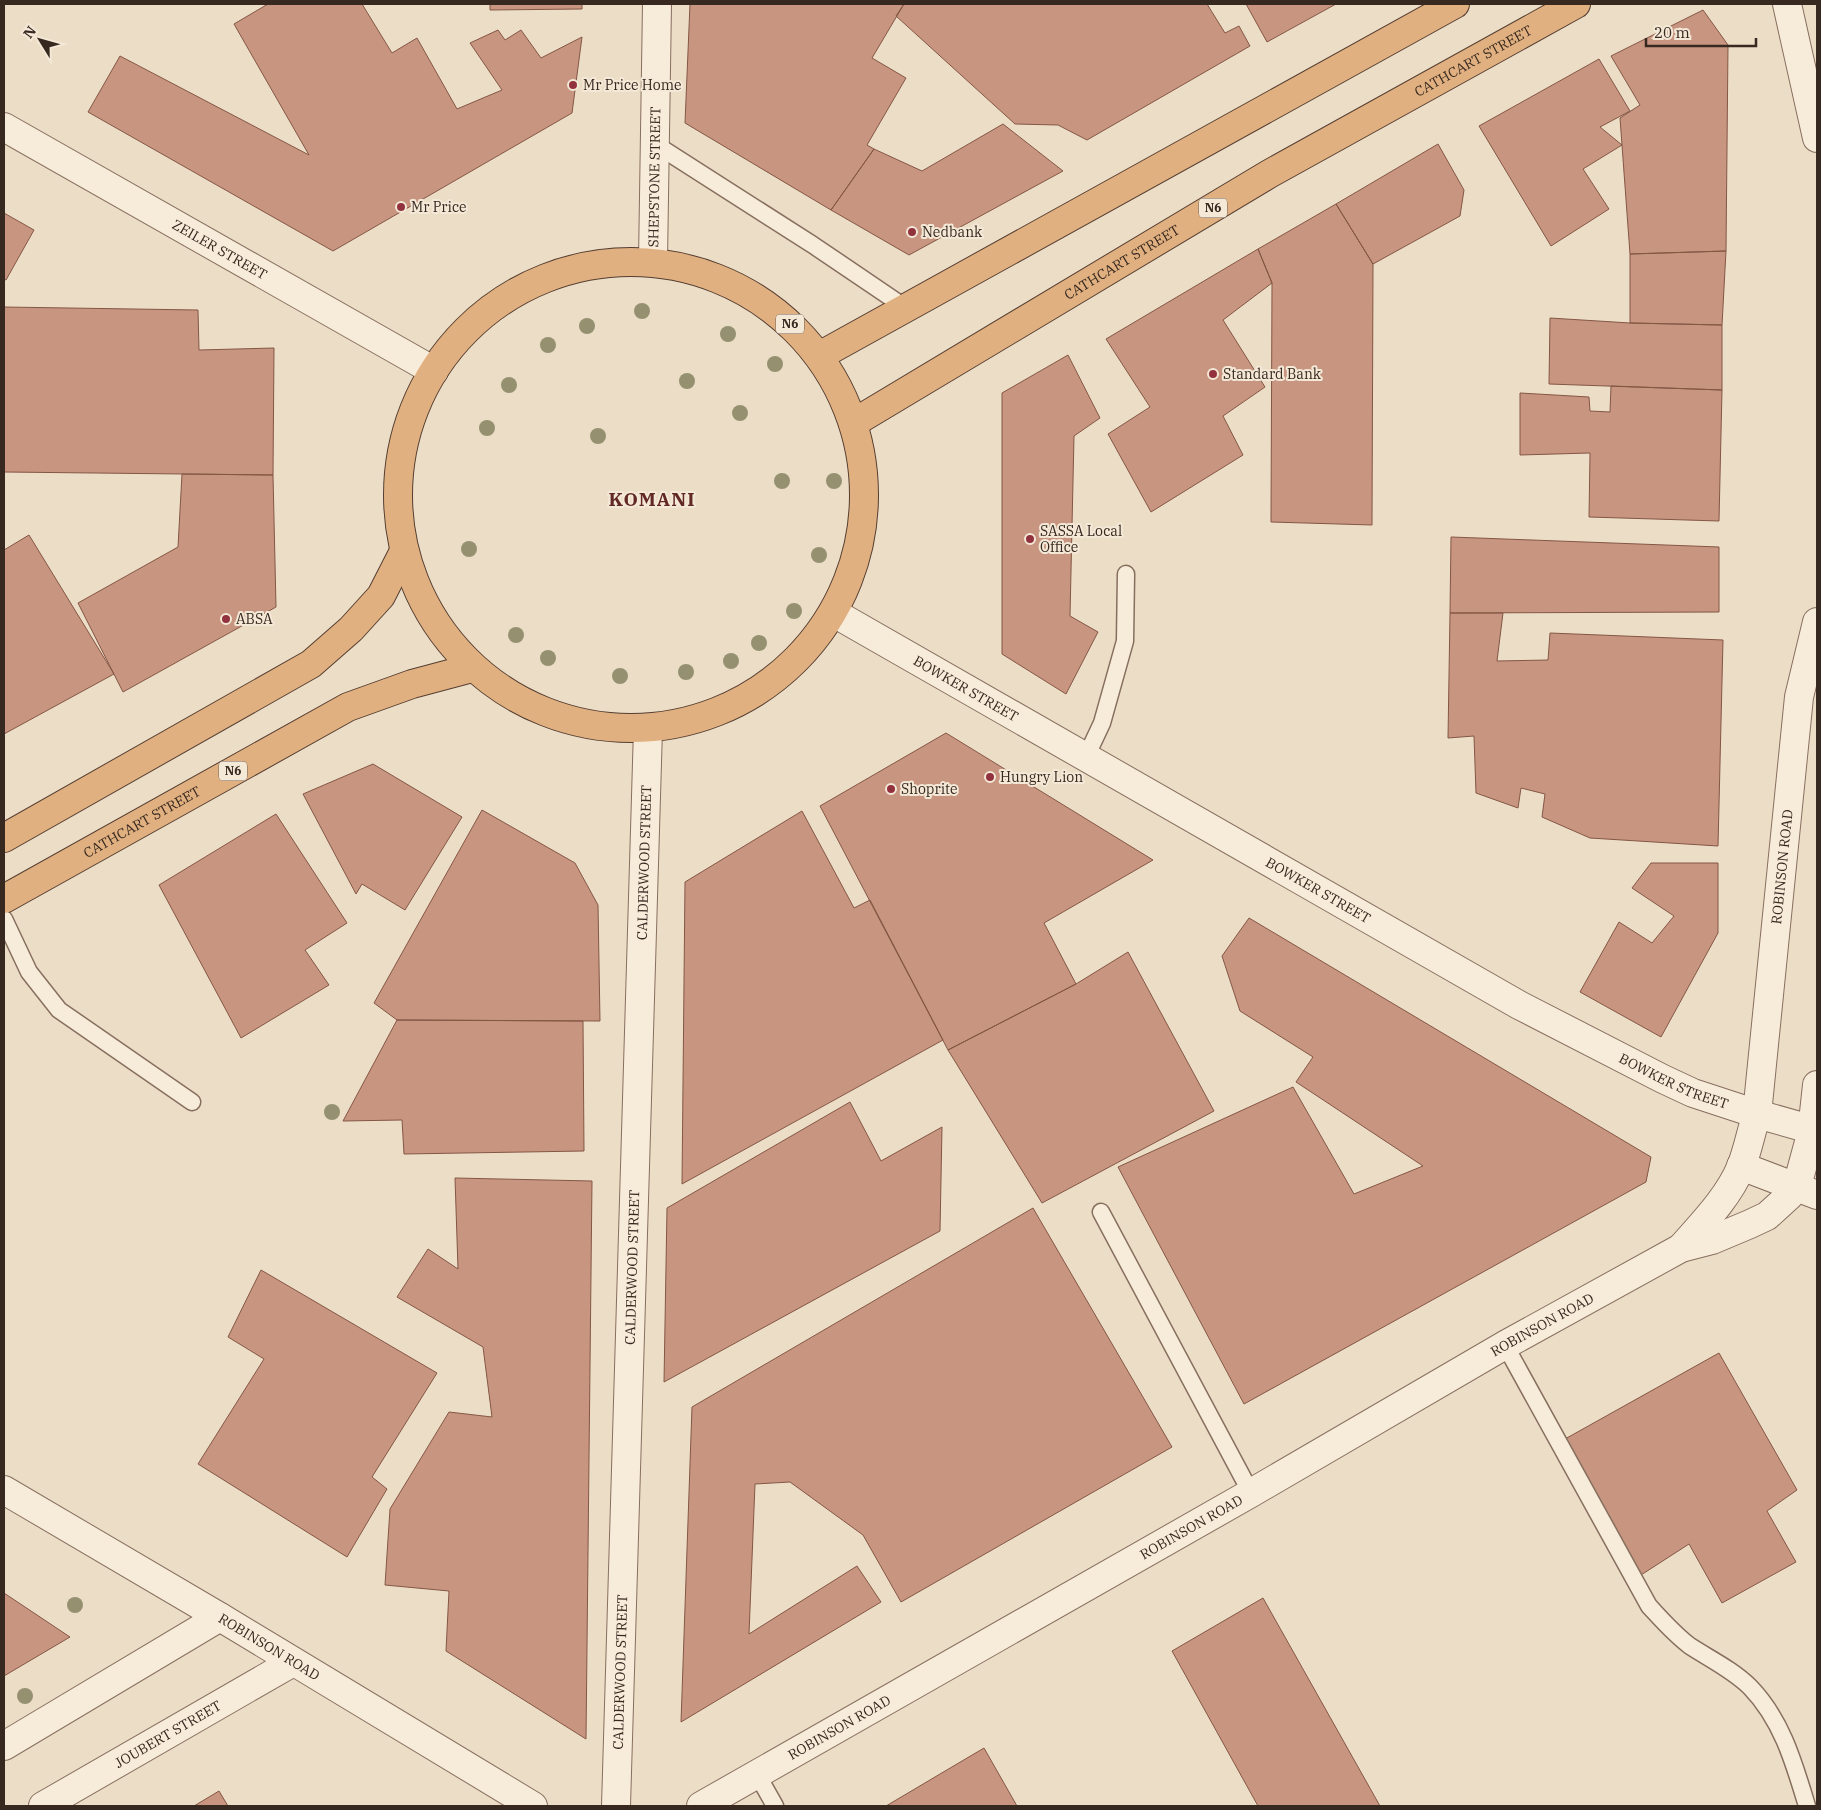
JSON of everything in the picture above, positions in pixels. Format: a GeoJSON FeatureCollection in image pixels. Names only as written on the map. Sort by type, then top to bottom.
{"type":"FeatureCollection","features":[{"type":"Feature","properties":{"kind":"highway"},"geometry":{"type":"LineString","coordinates":[[821,355],[1455,4]]}},
{"type":"Feature","properties":{"kind":"highway","name":"CATHCART STREET"},"geometry":{"type":"LineString","coordinates":[[855,422],[1269,174],[1576,4]]}},
{"type":"Feature","properties":{"kind":"highway","name":"N6"},"geometry":{"type":"LineString","coordinates":[[653,261],[717,276],[775,309],[821,355],[840,387],[855,422],[865,519],[834,612],[786,671],[722,711],[648,729],[584,725],[525,704],[472,668],[430,615],[404,551],[398,489],[408,428],[434,371],[475,321],[528,285],[589,265],[653,261]]}},
{"type":"Feature","properties":{"kind":"highway"},"geometry":{"type":"LineString","coordinates":[[4,838],[311,664],[351,629],[382,596],[404,551]]}},
{"type":"Feature","properties":{"kind":"highway","name":"CATHCART STREET"},"geometry":{"type":"LineString","coordinates":[[4,899],[348,707],[412,684],[472,668]]}},
{"type":"Feature","properties":{"kind":"street","name":"SHEPSTONE STREET"},"geometry":{"type":"LineString","coordinates":[[653,261],[657,4]]}},
{"type":"Feature","properties":{"kind":"street"},"geometry":{"type":"LineString","coordinates":[[1787,4],[1817,138]]}},
{"type":"Feature","properties":{"kind":"street","name":"ZEILER STREET"},"geometry":{"type":"LineString","coordinates":[[4,126],[434,371]]}},
{"type":"Feature","properties":{"kind":"street","name":"BOWKER STREET"},"geometry":{"type":"LineString","coordinates":[[834,612],[1518,1005],[1693,1093],[1815,1131]]}},
{"type":"Feature","properties":{"kind":"street","name":"ROBINSON ROAD"},"geometry":{"type":"LineString","coordinates":[[701,1806],[1251,1493],[1505,1345],[1680,1248],[1729,1190],[1741,1166],[1756,1114],[1805,755],[1808,697],[1817,622]]}},
{"type":"Feature","properties":{"kind":"street","name":"CALDERWOOD STREET"},"geometry":{"type":"LineString","coordinates":[[616,1806],[648,729]]}},
{"type":"Feature","properties":{"kind":"street"},"geometry":{"type":"LineString","coordinates":[[1807,1191],[1815,1131],[1817,1085]]}},
{"type":"Feature","properties":{"kind":"street"},"geometry":{"type":"LineString","coordinates":[[1741,1166],[1807,1191]]}},
{"type":"Feature","properties":{"kind":"street"},"geometry":{"type":"LineString","coordinates":[[1680,1248],[1712,1240],[1767,1216],[1780,1205],[1807,1191]]}},
{"type":"Feature","properties":{"kind":"street","name":"ROBINSON ROAD"},"geometry":{"type":"LineString","coordinates":[[4,1490],[220,1617],[533,1806]]}},
{"type":"Feature","properties":{"kind":"street"},"geometry":{"type":"LineString","coordinates":[[4,1746],[220,1617]]}},
{"type":"Feature","properties":{"kind":"street","name":"JOUBERT STREET"},"geometry":{"type":"LineString","coordinates":[[42,1806],[293,1662]]}},
{"type":"Feature","properties":{"kind":"lane"},"geometry":{"type":"LineString","coordinates":[[654,144],[813,245],[906,308]]}},
{"type":"Feature","properties":{"kind":"lane"},"geometry":{"type":"LineString","coordinates":[[1086,757],[1102,723],[1125,641],[1126,574]]}},
{"type":"Feature","properties":{"kind":"lane"},"geometry":{"type":"LineString","coordinates":[[4,919],[29,972],[59,1010],[192,1102]]}},
{"type":"Feature","properties":{"kind":"lane"},"geometry":{"type":"LineString","coordinates":[[1101,1212],[1251,1493]]}},
{"type":"Feature","properties":{"kind":"lane"},"geometry":{"type":"LineString","coordinates":[[1505,1345],[1649,1606],[1668,1628],[1748,1686],[1765,1704],[1790,1750],[1807,1806]]}},
{"type":"Feature","properties":{"kind":"lane"},"geometry":{"type":"LineString","coordinates":[[757,1774],[775,1806]]}},
{"type":"Feature","properties":{"kind":"building"},"geometry":{"type":"Polygon","coordinates":[[[268,4],[362,4],[392,53],[417,38],[457,109],[502,90],[470,43],[498,30],[505,40],[521,30],[541,58],[582,37],[572,113],[333,251],[88,112],[120,56],[309,155],[234,24],[268,4]]]}},
{"type":"Feature","properties":{"kind":"building"},"geometry":{"type":"Polygon","coordinates":[[[490,4],[582,4],[582,9],[490,10],[490,4]]]}},
{"type":"Feature","properties":{"kind":"building"},"geometry":{"type":"Polygon","coordinates":[[[690,4],[904,4],[872,58],[906,78],[867,145],[874,149],[831,210],[685,123],[690,4]]]}},
{"type":"Feature","properties":{"kind":"building"},"geometry":{"type":"Polygon","coordinates":[[[904,4],[1207,4],[1225,33],[1239,26],[1250,46],[1087,140],[1058,125],[1015,124],[896,16],[904,4]]]}},
{"type":"Feature","properties":{"kind":"building"},"geometry":{"type":"Polygon","coordinates":[[[1246,4],[1336,4],[1267,42],[1246,4]]]}},
{"type":"Feature","properties":{"kind":"building"},"geometry":{"type":"Polygon","coordinates":[[[1703,10],[1728,45],[1726,251],[1630,254],[1620,118],[1640,105],[1611,56],[1703,10]]]}},
{"type":"Feature","properties":{"kind":"building"},"geometry":{"type":"Polygon","coordinates":[[[1599,59],[1630,111],[1600,127],[1622,145],[1583,169],[1609,209],[1551,246],[1479,126],[1599,59]]]}},
{"type":"Feature","properties":{"kind":"building"},"geometry":{"type":"Polygon","coordinates":[[[1003,124],[1063,171],[909,255],[831,210],[874,149],[922,171],[1003,124]]]}},
{"type":"Feature","properties":{"kind":"building"},"geometry":{"type":"Polygon","coordinates":[[[1438,144],[1464,190],[1460,216],[1373,264],[1336,204],[1438,144]]]}},
{"type":"Feature","properties":{"kind":"building"},"geometry":{"type":"Polygon","coordinates":[[[1336,204],[1373,264],[1372,525],[1271,522],[1272,283],[1258,249],[1336,204]]]}},
{"type":"Feature","properties":{"kind":"building"},"geometry":{"type":"Polygon","coordinates":[[[4,213],[34,230],[6,280],[4,279],[4,213]]]}},
{"type":"Feature","properties":{"kind":"building"},"geometry":{"type":"Polygon","coordinates":[[[1258,249],[1272,283],[1223,320],[1265,387],[1223,416],[1243,455],[1151,512],[1108,434],[1150,407],[1106,339],[1258,249]]]}},
{"type":"Feature","properties":{"kind":"building"},"geometry":{"type":"Polygon","coordinates":[[[1726,251],[1722,325],[1630,323],[1630,254],[1726,251]]]}},
{"type":"Feature","properties":{"kind":"building"},"geometry":{"type":"Polygon","coordinates":[[[4,307],[198,310],[199,350],[274,348],[273,475],[4,472],[4,307]]]}},
{"type":"Feature","properties":{"kind":"building"},"geometry":{"type":"Polygon","coordinates":[[[1550,318],[1630,323],[1722,325],[1722,390],[1549,384],[1550,318]]]}},
{"type":"Feature","properties":{"kind":"building"},"geometry":{"type":"Polygon","coordinates":[[[1068,355],[1100,418],[1074,436],[1070,616],[1098,632],[1066,694],[1002,654],[1002,393],[1068,355]]]}},
{"type":"Feature","properties":{"kind":"building"},"geometry":{"type":"Polygon","coordinates":[[[1611,386],[1722,390],[1719,521],[1589,517],[1590,453],[1520,455],[1520,393],[1589,397],[1590,411],[1610,412],[1611,386]]]}},
{"type":"Feature","properties":{"kind":"building"},"geometry":{"type":"Polygon","coordinates":[[[182,474],[273,475],[276,607],[123,692],[78,603],[178,547],[182,474]]]}},
{"type":"Feature","properties":{"kind":"building"},"geometry":{"type":"Polygon","coordinates":[[[29,535],[114,674],[4,734],[4,550],[29,535]]]}},
{"type":"Feature","properties":{"kind":"building"},"geometry":{"type":"Polygon","coordinates":[[[1451,537],[1719,547],[1719,612],[1450,613],[1451,537]]]}},
{"type":"Feature","properties":{"kind":"building"},"geometry":{"type":"Polygon","coordinates":[[[1450,613],[1503,613],[1497,661],[1548,660],[1550,633],[1723,640],[1718,846],[1590,838],[1542,817],[1545,794],[1521,788],[1518,808],[1476,793],[1474,736],[1448,738],[1450,613]]]}},
{"type":"Feature","properties":{"kind":"building"},"geometry":{"type":"Polygon","coordinates":[[[946,733],[1153,860],[1044,923],[1076,984],[948,1050],[820,806],[946,733]]]}},
{"type":"Feature","properties":{"kind":"building"},"geometry":{"type":"Polygon","coordinates":[[[373,764],[462,817],[405,910],[362,884],[356,894],[303,794],[373,764]]]}},
{"type":"Feature","properties":{"kind":"building"},"geometry":{"type":"Polygon","coordinates":[[[482,810],[575,863],[598,905],[600,1021],[397,1020],[374,1003],[482,810]]]}},
{"type":"Feature","properties":{"kind":"building"},"geometry":{"type":"Polygon","coordinates":[[[802,811],[854,908],[870,900],[943,1040],[682,1184],[685,882],[802,811]]]}},
{"type":"Feature","properties":{"kind":"building"},"geometry":{"type":"Polygon","coordinates":[[[276,814],[347,923],[305,950],[329,985],[241,1038],[159,885],[276,814]]]}},
{"type":"Feature","properties":{"kind":"building"},"geometry":{"type":"Polygon","coordinates":[[[1651,863],[1718,863],[1718,933],[1661,1037],[1580,992],[1619,922],[1652,943],[1674,916],[1632,888],[1651,863]]]}},
{"type":"Feature","properties":{"kind":"building"},"geometry":{"type":"Polygon","coordinates":[[[1249,918],[1651,1157],[1646,1182],[1244,1404],[1118,1167],[1293,1087],[1354,1194],[1423,1166],[1296,1082],[1313,1057],[1240,1011],[1222,956],[1249,918]]]}},
{"type":"Feature","properties":{"kind":"building"},"geometry":{"type":"Polygon","coordinates":[[[1128,952],[1214,1111],[1042,1203],[948,1050],[1076,984],[1128,952]]]}},
{"type":"Feature","properties":{"kind":"building"},"geometry":{"type":"Polygon","coordinates":[[[397,1020],[583,1021],[584,1151],[404,1154],[402,1120],[343,1121],[397,1020]]]}},
{"type":"Feature","properties":{"kind":"building"},"geometry":{"type":"Polygon","coordinates":[[[850,1102],[881,1161],[942,1127],[940,1231],[664,1382],[667,1208],[850,1102]]]}},
{"type":"Feature","properties":{"kind":"building"},"geometry":{"type":"Polygon","coordinates":[[[455,1178],[592,1181],[586,1739],[446,1651],[449,1591],[385,1585],[390,1509],[449,1412],[492,1417],[483,1347],[397,1297],[428,1249],[458,1269],[455,1178]]]}},
{"type":"Feature","properties":{"kind":"building"},"geometry":{"type":"Polygon","coordinates":[[[1033,1208],[1172,1447],[901,1602],[863,1535],[790,1482],[755,1484],[749,1634],[857,1566],[881,1602],[681,1722],[692,1407],[1033,1208]]]}},
{"type":"Feature","properties":{"kind":"building"},"geometry":{"type":"Polygon","coordinates":[[[261,1270],[437,1373],[372,1477],[387,1489],[347,1557],[198,1464],[264,1359],[228,1337],[261,1270]]]}},
{"type":"Feature","properties":{"kind":"building"},"geometry":{"type":"Polygon","coordinates":[[[1719,1353],[1797,1490],[1767,1511],[1796,1562],[1722,1603],[1689,1544],[1641,1575],[1565,1439],[1719,1353]]]}},
{"type":"Feature","properties":{"kind":"building"},"geometry":{"type":"Polygon","coordinates":[[[4,1593],[70,1637],[4,1676],[4,1593]]]}},
{"type":"Feature","properties":{"kind":"building"},"geometry":{"type":"Polygon","coordinates":[[[1263,1598],[1380,1806],[1258,1806],[1172,1651],[1263,1598]]]}},
{"type":"Feature","properties":{"kind":"building"},"geometry":{"type":"Polygon","coordinates":[[[984,1748],[1017,1806],[886,1806],[984,1748]]]}},
{"type":"Feature","properties":{"kind":"building"},"geometry":{"type":"Polygon","coordinates":[[[219,1791],[228,1806],[194,1806],[219,1791]]]}},
{"type":"Feature","properties":{"kind":"place","name":"Mr Price Home"},"geometry":{"type":"Point","coordinates":[573,85]}},
{"type":"Feature","properties":{"kind":"place","name":"Mr Price"},"geometry":{"type":"Point","coordinates":[401,207]}},
{"type":"Feature","properties":{"kind":"place","name":"Nedbank"},"geometry":{"type":"Point","coordinates":[912,232]}},
{"type":"Feature","properties":{"kind":"place","name":"Standard Bank"},"geometry":{"type":"Point","coordinates":[1213,374]}},
{"type":"Feature","properties":{"kind":"place","name":"SASSA Local Office"},"geometry":{"type":"Point","coordinates":[1030,539]}},
{"type":"Feature","properties":{"kind":"place","name":"ABSA"},"geometry":{"type":"Point","coordinates":[226,619]}},
{"type":"Feature","properties":{"kind":"place","name":"Hungry Lion"},"geometry":{"type":"Point","coordinates":[990,777]}},
{"type":"Feature","properties":{"kind":"place","name":"Shoprite"},"geometry":{"type":"Point","coordinates":[891,789]}},
{"type":"Feature","properties":{"kind":"district","name":"KOMANI"},"geometry":{"type":"Point","coordinates":[652,499]}}]}
